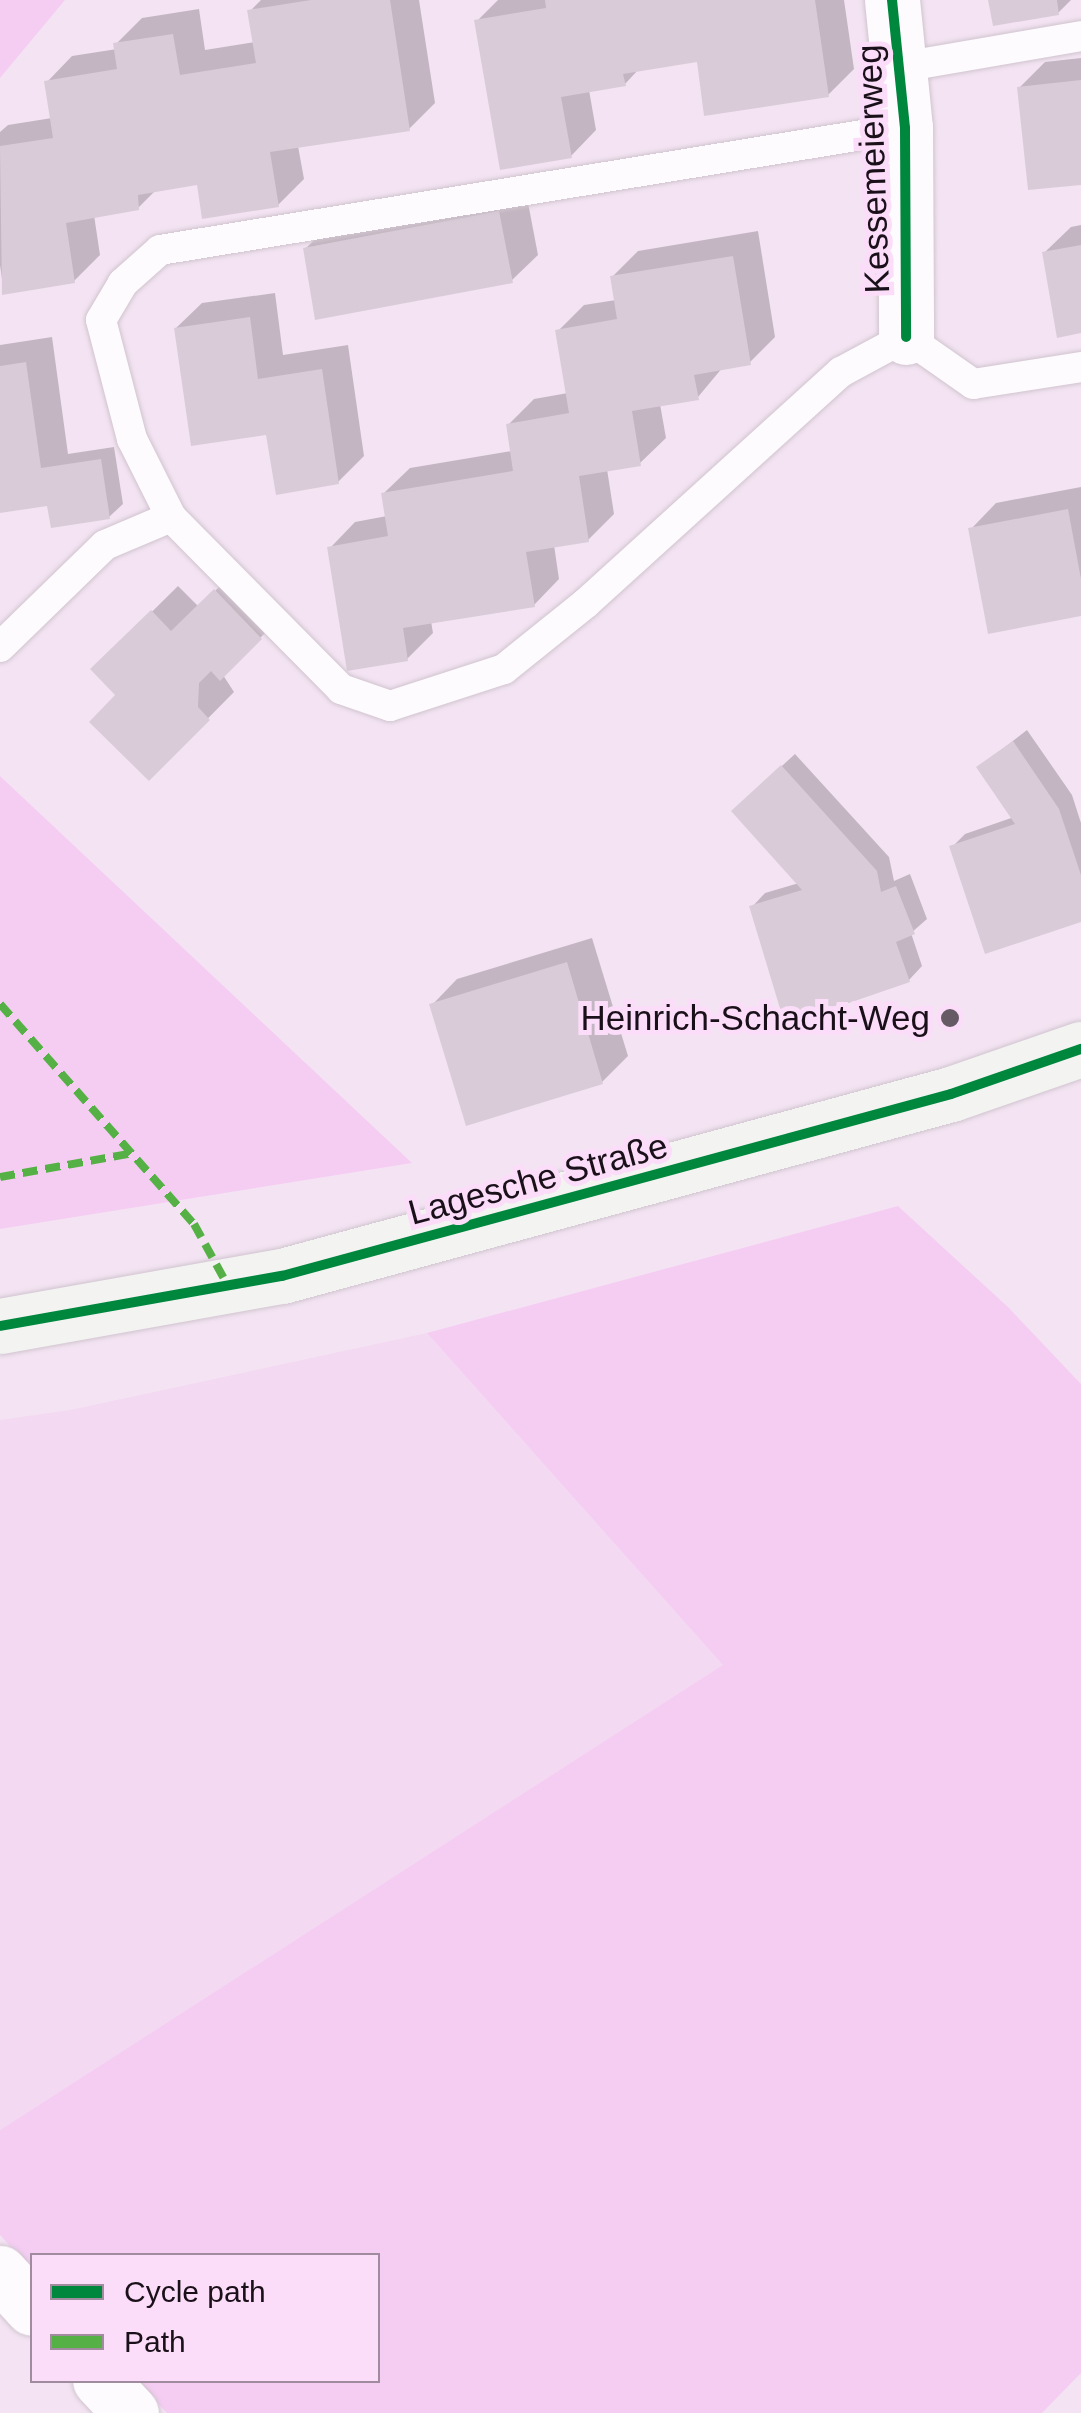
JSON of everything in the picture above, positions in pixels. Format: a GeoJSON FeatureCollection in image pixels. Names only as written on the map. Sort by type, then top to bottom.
{"type":"FeatureCollection","features":[{"type":"Feature","properties":{"kind":"street","name":"Kessemeierweg"},"geometry":{"type":"LineString","coordinates":[[892,0],[906,128],[906,337]]}},
{"type":"Feature","properties":{"kind":"street","name":"Lagesche Straße"},"geometry":{"type":"LineString","coordinates":[[0,1326],[282,1276],[951,1094],[1081,1049]]}},
{"type":"Feature","properties":{"kind":"street"},"geometry":{"type":"LineString","coordinates":[[0,2273],[30,2306]]}},
{"type":"Feature","properties":{"kind":"street"},"geometry":{"type":"LineString","coordinates":[[103,2383],[130,2413]]}},
{"type":"Feature","properties":{"kind":"lane"},"geometry":{"type":"LineString","coordinates":[[902,68],[1081,36]]}},
{"type":"Feature","properties":{"kind":"lane","name":"Kessemeierweg"},"geometry":{"type":"LineString","coordinates":[[906,128],[160,250],[123,282],[100,320],[132,439],[172,517],[340,689],[390,706],[504,670],[586,602],[841,372],[906,337]]}},
{"type":"Feature","properties":{"kind":"lane"},"geometry":{"type":"LineString","coordinates":[[906,337],[973,384],[1081,367]]}},
{"type":"Feature","properties":{"kind":"lane"},"geometry":{"type":"LineString","coordinates":[[0,648],[105,545],[172,517]]}},
{"type":"Feature","properties":{"kind":"shaded area"},"geometry":{"type":"Polygon","coordinates":[[[0,0],[65,0],[0,78],[0,0]]]}},
{"type":"Feature","properties":{"kind":"shaded area"},"geometry":{"type":"Polygon","coordinates":[[[0,776],[412,1163],[0,1229],[0,776]]]}},
{"type":"Feature","properties":{"kind":"shaded area"},"geometry":{"type":"Polygon","coordinates":[[[898,1206],[1009,1308],[1081,1384],[1081,2373],[1042,2413],[167,2413],[138,2383],[380,2383],[380,2253],[30,2253],[30,2268],[0,2235],[0,2130],[723,1665],[427,1333],[898,1206]]]}},
{"type":"Feature","properties":{"kind":"shaded area"},"geometry":{"type":"Polygon","coordinates":[[[427,1333],[724,1665],[0,2130],[0,1420],[70,1410],[427,1333]]]}},
{"type":"Feature","properties":{"kind":"building"},"geometry":{"type":"Polygon","coordinates":[[[311,0],[390,0],[410,131],[270,152],[279,207],[202,219],[197,185],[138,195],[139,210],[66,223],[75,283],[2,295],[0,146],[53,138],[44,81],[117,69],[113,43],[173,34],[180,75],[256,63],[247,10],[311,0]]]}},
{"type":"Feature","properties":{"kind":"building"},"geometry":{"type":"Polygon","coordinates":[[[545,0],[815,0],[829,97],[704,116],[697,62],[623,74],[626,86],[561,97],[572,158],[500,170],[474,20],[546,8],[545,0]]]}},
{"type":"Feature","properties":{"kind":"building"},"geometry":{"type":"Polygon","coordinates":[[[988,0],[1057,0],[1059,15],[993,26],[988,0]]]}},
{"type":"Feature","properties":{"kind":"building"},"geometry":{"type":"Polygon","coordinates":[[[1081,80],[1081,185],[1028,190],[1017,87],[1081,80]]]}},
{"type":"Feature","properties":{"kind":"building"},"geometry":{"type":"Polygon","coordinates":[[[499,211],[513,283],[315,320],[303,248],[499,211]]]}},
{"type":"Feature","properties":{"kind":"building"},"geometry":{"type":"Polygon","coordinates":[[[1081,245],[1081,333],[1057,338],[1042,252],[1081,245]]]}},
{"type":"Feature","properties":{"kind":"building"},"geometry":{"type":"Polygon","coordinates":[[[733,256],[751,365],[694,375],[699,400],[632,411],[641,466],[579,476],[589,542],[526,552],[535,607],[403,628],[408,661],[347,671],[327,547],[388,536],[381,493],[513,471],[506,424],[569,413],[555,330],[617,319],[610,276],[733,256]]]}},
{"type":"Feature","properties":{"kind":"building"},"geometry":{"type":"Polygon","coordinates":[[[250,317],[258,379],[322,369],[339,484],[276,495],[266,435],[191,446],[174,328],[250,317]]]}},
{"type":"Feature","properties":{"kind":"building"},"geometry":{"type":"Polygon","coordinates":[[[26,362],[41,468],[101,459],[110,519],[51,528],[47,506],[0,513],[0,366],[26,362]]]}},
{"type":"Feature","properties":{"kind":"building"},"geometry":{"type":"Polygon","coordinates":[[[1068,509],[1081,579],[1081,616],[988,634],[968,528],[1068,509]]]}},
{"type":"Feature","properties":{"kind":"building"},"geometry":{"type":"Polygon","coordinates":[[[214,589],[262,639],[220,681],[211,671],[199,683],[198,707],[210,720],[149,781],[89,722],[115,695],[90,669],[151,610],[171,631],[214,589]]]}},
{"type":"Feature","properties":{"kind":"building"},"geometry":{"type":"Polygon","coordinates":[[[1013,741],[1059,809],[1081,875],[1081,922],[985,954],[949,846],[1015,824],[976,767],[1013,741]]]}},
{"type":"Feature","properties":{"kind":"building"},"geometry":{"type":"Polygon","coordinates":[[[781,765],[877,871],[881,892],[896,886],[915,934],[896,942],[910,982],[785,1025],[749,906],[802,890],[731,811],[781,765]]]}},
{"type":"Feature","properties":{"kind":"building"},"geometry":{"type":"Polygon","coordinates":[[[567,962],[603,1084],[466,1126],[429,1004],[567,962]]]}},
{"type":"Feature","properties":{"kind":"marked path"},"geometry":{"type":"LineString","coordinates":[[0,1004],[194,1224],[227,1284]]}},
{"type":"Feature","properties":{"kind":"marked path"},"geometry":{"type":"LineString","coordinates":[[0,1177],[133,1153]]}},
{"type":"Feature","properties":{"kind":"cycle path"},"geometry":{"type":"LineString","coordinates":[[892,0],[905,128],[906,337]]}},
{"type":"Feature","properties":{"kind":"cycle path"},"geometry":{"type":"LineString","coordinates":[[0,1326],[282,1276],[951,1094],[1081,1049]]}},
{"type":"Feature","properties":{"kind":"place","name":"Heinrich-Schacht-Weg"},"geometry":{"type":"Point","coordinates":[950,1018]}}]}
